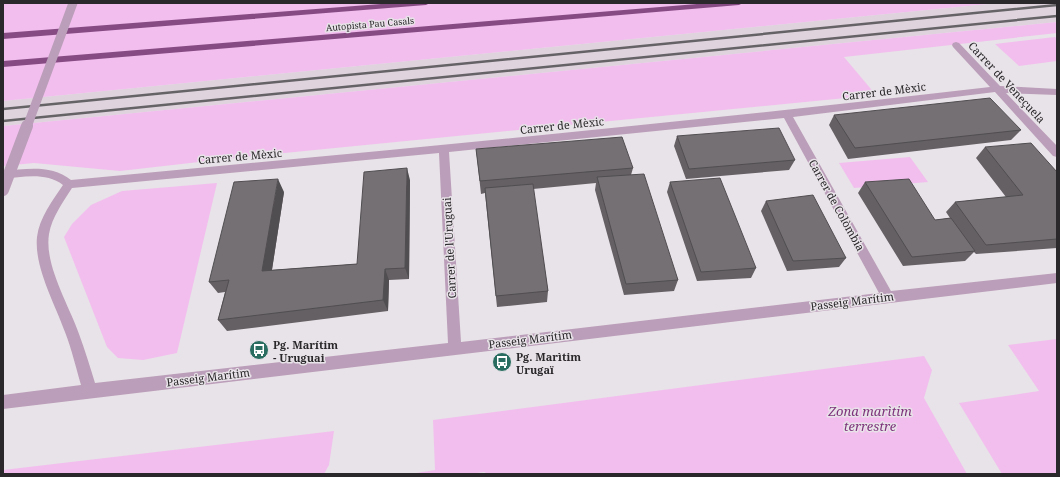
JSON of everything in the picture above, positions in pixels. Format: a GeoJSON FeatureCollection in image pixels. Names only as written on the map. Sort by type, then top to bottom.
{"type":"FeatureCollection","features":[{"type":"Feature","properties":{"kind":"highway","name":"Autopista Pau Casals"},"geometry":{"type":"LineString","coordinates":[[3,36],[426,3]]}},
{"type":"Feature","properties":{"kind":"highway","name":"Autopista Pau Casals"},"geometry":{"type":"LineString","coordinates":[[3,64],[739,3]]}},
{"type":"Feature","properties":{"kind":"street"},"geometry":{"type":"LineString","coordinates":[[3,190],[73,3]]}},
{"type":"Feature","properties":{"kind":"street","name":"Carrer de Veneçuela"},"geometry":{"type":"LineString","coordinates":[[956,45],[1057,153]]}},
{"type":"Feature","properties":{"kind":"street","name":"Carrer de Mèxic"},"geometry":{"type":"LineString","coordinates":[[69,184],[444,149],[787,114],[997,89],[1057,92]]}},
{"type":"Feature","properties":{"kind":"street","name":"Carrer de Colòmbia"},"geometry":{"type":"LineString","coordinates":[[787,114],[887,296]]}},
{"type":"Feature","properties":{"kind":"street","name":"Carrer de l'Uruguai"},"geometry":{"type":"LineString","coordinates":[[444,149],[455,348]]}},
{"type":"Feature","properties":{"kind":"street"},"geometry":{"type":"LineString","coordinates":[[3,175],[39,172],[59,176],[69,184],[46,224],[42,249],[51,278],[73,335],[90,390]]}},
{"type":"Feature","properties":{"kind":"street","name":"Passeig Marítim"},"geometry":{"type":"LineString","coordinates":[[3,402],[90,390],[887,296],[1057,278]]}},
{"type":"Feature","properties":{"kind":"shaded area"},"geometry":{"type":"Polygon","coordinates":[[[998,3],[1057,3],[1057,22],[3,126],[3,101],[998,3]]]}},
{"type":"Feature","properties":{"kind":"green space"},"geometry":{"type":"Polygon","coordinates":[[[3,3],[998,3],[3,101],[3,3]]]}},
{"type":"Feature","properties":{"kind":"green space"},"geometry":{"type":"Polygon","coordinates":[[[1057,22],[1057,33],[844,57],[876,95],[243,157],[120,171],[34,163],[3,166],[3,126],[1057,22]]]}},
{"type":"Feature","properties":{"kind":"green space"},"geometry":{"type":"Polygon","coordinates":[[[1055,37],[1057,39],[1057,61],[1019,66],[995,44],[1055,37]]]}},
{"type":"Feature","properties":{"kind":"green space"},"geometry":{"type":"Polygon","coordinates":[[[910,157],[928,182],[854,188],[839,163],[910,157]]]}},
{"type":"Feature","properties":{"kind":"green space"},"geometry":{"type":"Polygon","coordinates":[[[217,183],[177,353],[143,360],[118,358],[107,347],[64,237],[72,224],[91,205],[122,191],[217,183]]]}},
{"type":"Feature","properties":{"kind":"green space"},"geometry":{"type":"Polygon","coordinates":[[[1057,339],[1057,474],[1002,474],[959,403],[1039,391],[1008,345],[1057,339]]]}},
{"type":"Feature","properties":{"kind":"green space","name":"Zona marìtim terrestre"},"geometry":{"type":"Polygon","coordinates":[[[924,356],[932,370],[924,398],[967,474],[488,474],[484,472],[469,474],[410,474],[435,470],[433,420],[924,356]]]}},
{"type":"Feature","properties":{"kind":"green space"},"geometry":{"type":"Polygon","coordinates":[[[334,431],[329,465],[324,474],[3,474],[3,470],[334,431]]]}},
{"type":"Feature","properties":{"kind":"building"},"geometry":{"type":"Polygon","coordinates":[[[990,98],[1021,130],[855,148],[834,115],[990,98]]]}},
{"type":"Feature","properties":{"kind":"building"},"geometry":{"type":"Polygon","coordinates":[[[779,128],[795,160],[689,169],[677,136],[779,128]]]}},
{"type":"Feature","properties":{"kind":"building"},"geometry":{"type":"Polygon","coordinates":[[[622,137],[633,168],[480,181],[476,149],[622,137]]]}},
{"type":"Feature","properties":{"kind":"building"},"geometry":{"type":"Polygon","coordinates":[[[1031,143],[1057,172],[1057,239],[986,245],[955,202],[1023,195],[985,147],[1031,143]]]}},
{"type":"Feature","properties":{"kind":"building"},"geometry":{"type":"Polygon","coordinates":[[[407,168],[405,268],[385,269],[383,300],[218,320],[229,280],[209,282],[234,182],[278,179],[262,271],[357,264],[364,172],[407,168]]]}},
{"type":"Feature","properties":{"kind":"building"},"geometry":{"type":"Polygon","coordinates":[[[644,174],[678,280],[626,284],[597,177],[644,174]]]}},
{"type":"Feature","properties":{"kind":"building"},"geometry":{"type":"Polygon","coordinates":[[[720,178],[756,268],[701,272],[670,182],[720,178]]]}},
{"type":"Feature","properties":{"kind":"building"},"geometry":{"type":"Polygon","coordinates":[[[909,179],[935,220],[951,218],[975,251],[912,257],[865,182],[909,179]]]}},
{"type":"Feature","properties":{"kind":"building"},"geometry":{"type":"Polygon","coordinates":[[[533,184],[548,291],[496,296],[485,188],[533,184]]]}},
{"type":"Feature","properties":{"kind":"building"},"geometry":{"type":"Polygon","coordinates":[[[813,195],[846,258],[793,261],[766,201],[813,195]]]}},
{"type":"Feature","properties":{"kind":"railway"},"geometry":{"type":"LineString","coordinates":[[3,109],[1057,5]]}},
{"type":"Feature","properties":{"kind":"railway"},"geometry":{"type":"LineString","coordinates":[[3,121],[1057,16]]}},
{"type":"Feature","properties":{"kind":"place","name":"Pg. Marítim - Uruguai"},"geometry":{"type":"Point","coordinates":[259,350]}},
{"type":"Feature","properties":{"kind":"place","name":"Pg. Marìtim Urugaï"},"geometry":{"type":"Point","coordinates":[502,362]}}]}
